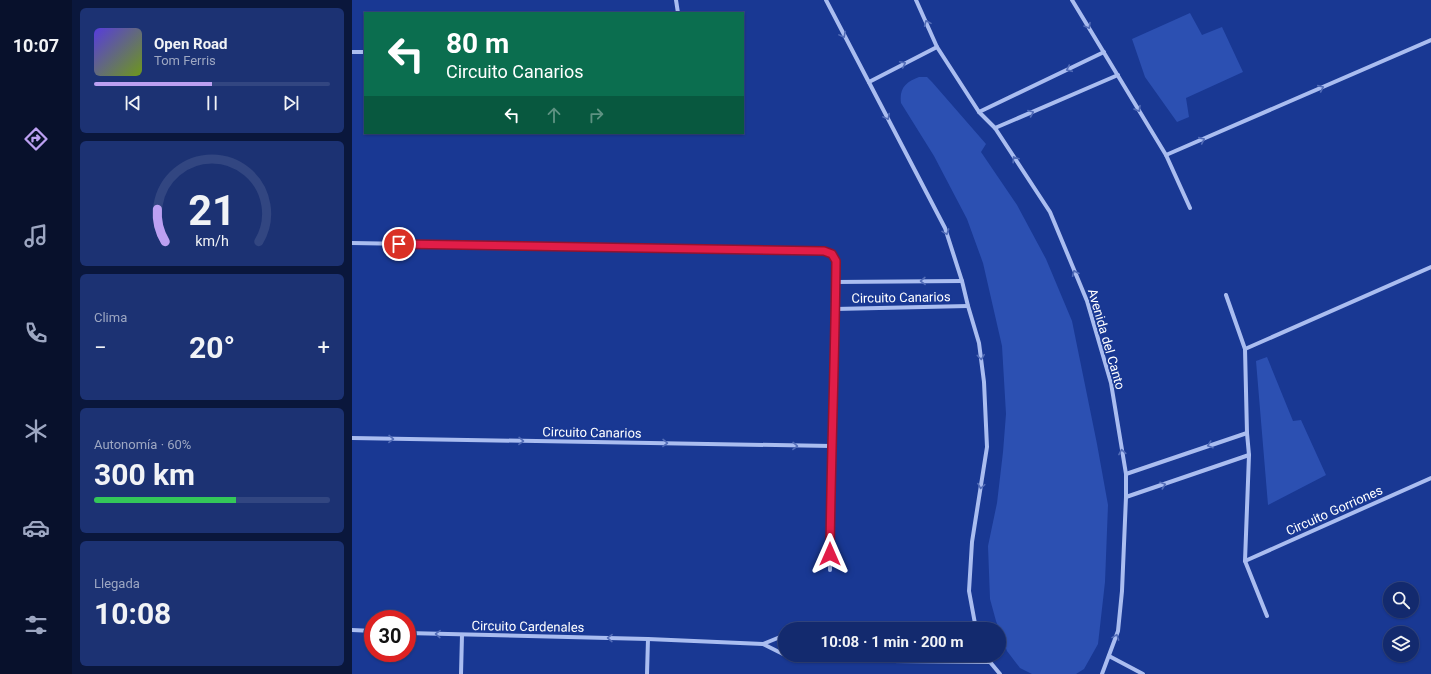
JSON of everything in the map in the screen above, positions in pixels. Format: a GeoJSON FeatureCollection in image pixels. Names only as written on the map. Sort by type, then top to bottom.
{"type":"FeatureCollection","features":[{"type":"Feature","properties":{"kind":"street"},"geometry":{"type":"LineString","coordinates":[[676,0],[678,12]]}},
{"type":"Feature","properties":{"kind":"street"},"geometry":{"type":"LineString","coordinates":[[826,0],[945,228],[962,281],[979,343],[984,382],[988,447],[972,542],[969,591],[975,622]]}},
{"type":"Feature","properties":{"kind":"street","name":"Avenida del Canto"},"geometry":{"type":"LineString","coordinates":[[916,0],[937,47],[979,112],[995,128],[1050,212],[1087,301],[1111,383],[1126,474],[1126,497],[1122,591],[1118,631],[1102,674]]}},
{"type":"Feature","properties":{"kind":"street"},"geometry":{"type":"LineString","coordinates":[[1072,0],[1166,156],[1190,208]]}},
{"type":"Feature","properties":{"kind":"street"},"geometry":{"type":"LineString","coordinates":[[1166,156],[1431,40]]}},
{"type":"Feature","properties":{"kind":"street"},"geometry":{"type":"LineString","coordinates":[[869,82],[937,47]]}},
{"type":"Feature","properties":{"kind":"street"},"geometry":{"type":"LineString","coordinates":[[352,52],[364,52]]}},
{"type":"Feature","properties":{"kind":"street"},"geometry":{"type":"LineString","coordinates":[[979,112],[1104,52]]}},
{"type":"Feature","properties":{"kind":"street"},"geometry":{"type":"LineString","coordinates":[[995,128],[1118,75]]}},
{"type":"Feature","properties":{"kind":"street","name":"Circuito Canarios"},"geometry":{"type":"LineString","coordinates":[[352,243],[824,251],[832,254],[836,261],[836,309],[831,446],[830,570]]}},
{"type":"Feature","properties":{"kind":"street"},"geometry":{"type":"LineString","coordinates":[[1245,349],[1431,267]]}},
{"type":"Feature","properties":{"kind":"street","name":"Circuito Canarios"},"geometry":{"type":"LineString","coordinates":[[835,282],[962,281]]}},
{"type":"Feature","properties":{"kind":"street"},"geometry":{"type":"LineString","coordinates":[[1226,295],[1245,349],[1249,455],[1245,561],[1267,616]]}},
{"type":"Feature","properties":{"kind":"street","name":"Circuito Canarios"},"geometry":{"type":"LineString","coordinates":[[836,309],[968,306]]}},
{"type":"Feature","properties":{"kind":"street"},"geometry":{"type":"LineString","coordinates":[[1126,474],[1247,433]]}},
{"type":"Feature","properties":{"kind":"street","name":"Circuito Canarios"},"geometry":{"type":"LineString","coordinates":[[352,438],[831,446]]}},
{"type":"Feature","properties":{"kind":"street"},"geometry":{"type":"LineString","coordinates":[[1126,497],[1249,455]]}},
{"type":"Feature","properties":{"kind":"street","name":"Circuito Gorriones"},"geometry":{"type":"LineString","coordinates":[[1245,561],[1431,478]]}},
{"type":"Feature","properties":{"kind":"street"},"geometry":{"type":"LineString","coordinates":[[352,630],[364,631]]}},
{"type":"Feature","properties":{"kind":"street","name":"Circuito Cardenales"},"geometry":{"type":"LineString","coordinates":[[416,633],[648,639],[763,644],[778,652]]}},
{"type":"Feature","properties":{"kind":"street"},"geometry":{"type":"LineString","coordinates":[[461,674],[462,635]]}},
{"type":"Feature","properties":{"kind":"street","name":"Circuito Cardenales"},"geometry":{"type":"LineString","coordinates":[[763,644],[778,638]]}},
{"type":"Feature","properties":{"kind":"street"},"geometry":{"type":"LineString","coordinates":[[647,674],[648,639]]}},
{"type":"Feature","properties":{"kind":"street"},"geometry":{"type":"LineString","coordinates":[[1109,656],[1143,674]]}},
{"type":"Feature","properties":{"kind":"street"},"geometry":{"type":"LineString","coordinates":[[990,662],[1000,674]]}},
{"type":"Feature","properties":{"kind":"shaded area"},"geometry":{"type":"Polygon","coordinates":[[[1190,13],[1202,35],[1222,27],[1243,72],[1186,98],[1189,117],[1177,122],[1145,77],[1132,39],[1190,13]]]}},
{"type":"Feature","properties":{"kind":"shaded area"},"geometry":{"type":"Polygon","coordinates":[[[919,77],[927,77],[986,144],[981,152],[1017,205],[1046,259],[1072,321],[1108,505],[1105,582],[1098,644],[1084,669],[1076,674],[1032,674],[1020,668],[1006,648],[1006,622],[996,621],[990,599],[988,546],[997,503],[1006,414],[1002,346],[983,263],[967,219],[934,156],[901,103],[902,90],[910,81],[919,77]]]}},
{"type":"Feature","properties":{"kind":"shaded area"},"geometry":{"type":"Polygon","coordinates":[[[1267,357],[1293,421],[1301,420],[1326,475],[1268,505],[1256,361],[1267,357]]]}},
{"type":"Feature","properties":{"kind":"route"},"geometry":{"type":"LineString","coordinates":[[399,244],[824,251],[832,254],[836,261],[836,309],[831,446],[830,554]]}}]}
